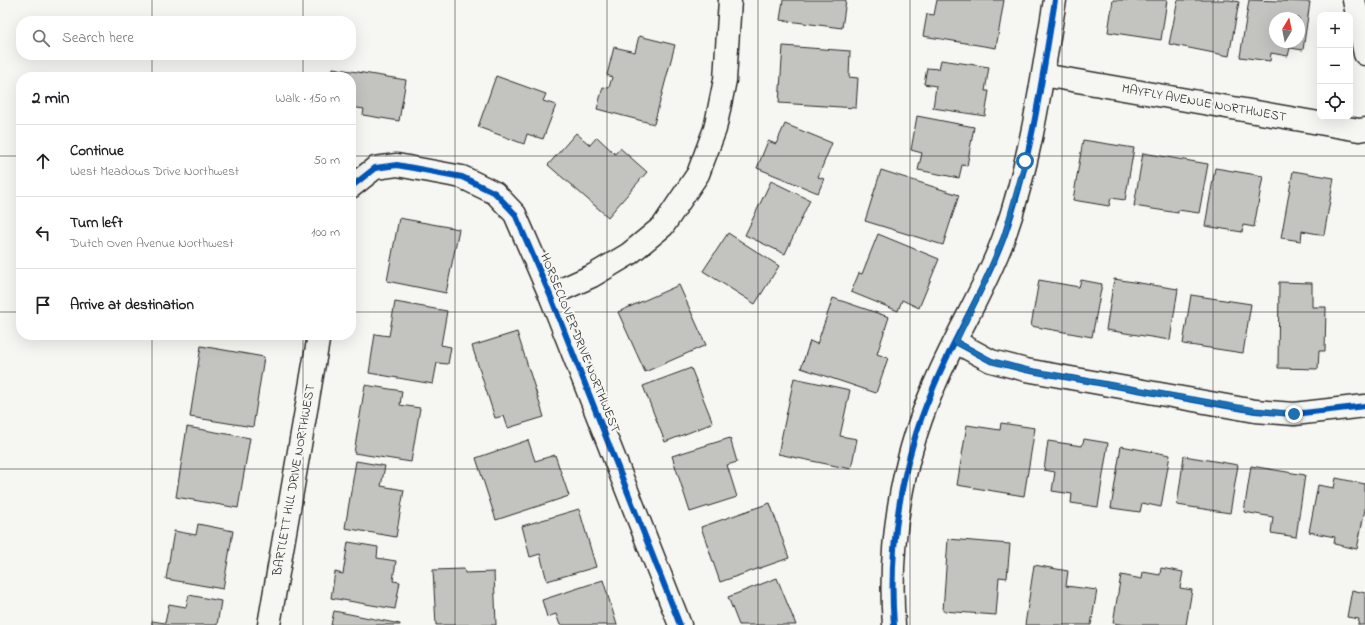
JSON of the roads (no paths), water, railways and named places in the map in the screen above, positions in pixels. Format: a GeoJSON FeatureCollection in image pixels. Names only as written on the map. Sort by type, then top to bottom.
{"type":"FeatureCollection","features":[{"type":"Feature","properties":{"kind":"street"},"geometry":{"type":"LineString","coordinates":[[550,295],[592,276],[629,254],[663,226],[698,174],[715,129],[725,80],[730,0]]}},
{"type":"Feature","properties":{"kind":"street"},"geometry":{"type":"LineString","coordinates":[[894,625],[892,604],[894,546],[904,482],[916,436],[932,391],[984,283],[1004,236],[1025,161],[1043,75],[1055,0]]}},
{"type":"Feature","properties":{"kind":"street"},"geometry":{"type":"LineString","coordinates":[[1354,0],[1365,54]]}},
{"type":"Feature","properties":{"kind":"street","name":"MAYFLY AVENUE NORTHWEST"},"geometry":{"type":"LineString","coordinates":[[1043,75],[1359,130],[1365,129]]}},
{"type":"Feature","properties":{"kind":"street","name":"HORSECLOVER DRIVE NORTHWEST"},"geometry":{"type":"LineString","coordinates":[[356,183],[374,168],[397,165],[462,177],[495,193],[515,214],[550,295],[680,625]]}},
{"type":"Feature","properties":{"kind":"street","name":"BARTLETT HILL DRIVE NORTHWEST"},"geometry":{"type":"LineString","coordinates":[[269,625],[318,340]]}},
{"type":"Feature","properties":{"kind":"street"},"geometry":{"type":"LineString","coordinates":[[956,342],[991,361],[1026,370],[1255,410],[1294,414],[1365,406]]}}]}
